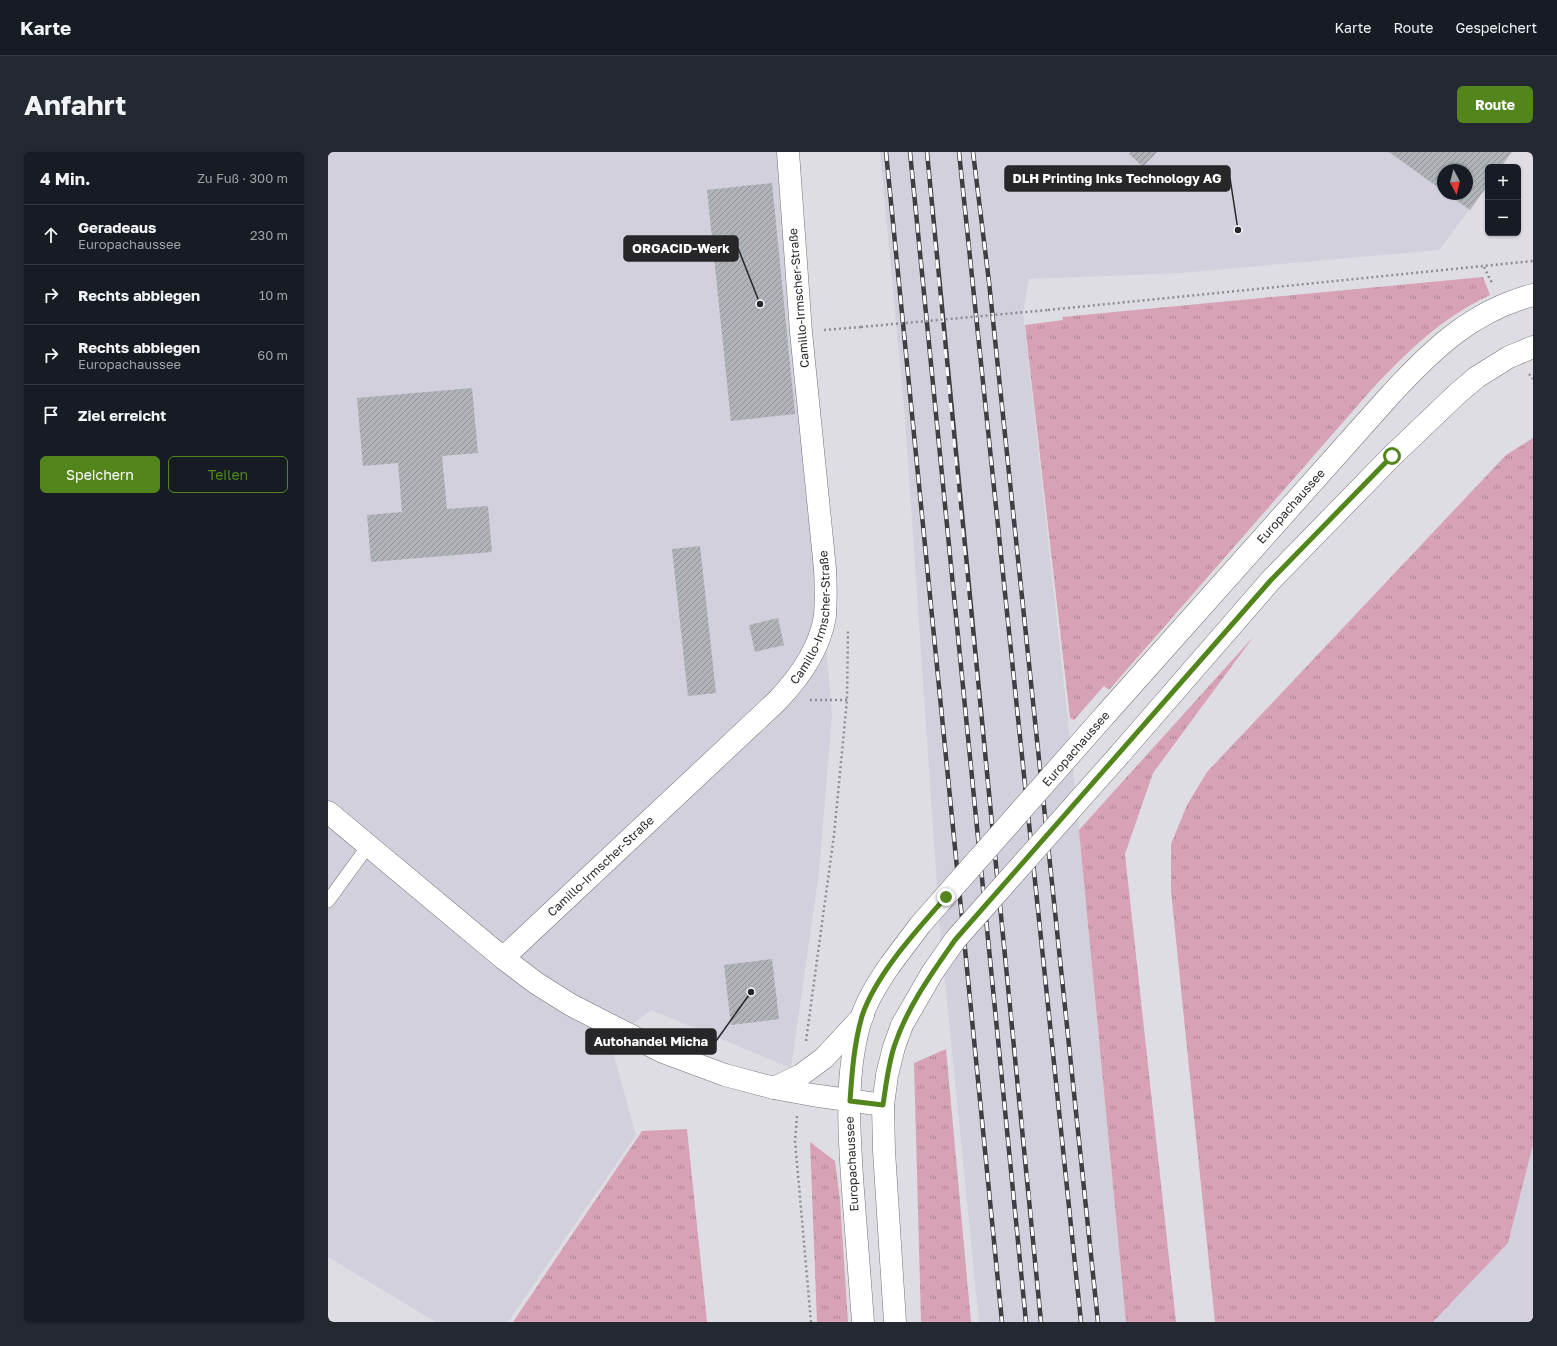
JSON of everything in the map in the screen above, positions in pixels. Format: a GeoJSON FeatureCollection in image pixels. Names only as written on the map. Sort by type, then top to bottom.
{"type":"FeatureCollection","features":[{"type":"Feature","properties":{"kind":"main road","name":"Camillo-Irmscher-Straße"},"geometry":{"type":"LineString","coordinates":[[503,958],[777,701],[792,686],[813,652],[824,617],[826,594],[801,332],[788,152]]}},
{"type":"Feature","properties":{"kind":"main road","name":"Europachaussee"},"geometry":{"type":"LineString","coordinates":[[863,1322],[850,1138],[850,1101],[855,1046],[862,1016],[879,982],[890,965],[920,925],[1386,399],[1425,358],[1455,332],[1478,318],[1503,304],[1533,295]]}},
{"type":"Feature","properties":{"kind":"main road"},"geometry":{"type":"LineString","coordinates":[[895,1322],[884,1151],[883,1105],[889,1068],[902,1025],[932,973],[955,940],[1120,754],[1271,580],[1392,456],[1458,393],[1478,377],[1509,357],[1533,347]]}},
{"type":"Feature","properties":{"kind":"main road"},"geometry":{"type":"LineString","coordinates":[[328,812],[503,958],[536,983],[571,1005],[663,1052],[725,1075],[774,1088],[883,1105]]}},
{"type":"Feature","properties":{"kind":"main road"},"geometry":{"type":"LineString","coordinates":[[774,1088],[801,1076],[824,1058],[862,1016]]}},
{"type":"Feature","properties":{"kind":"lane"},"geometry":{"type":"LineString","coordinates":[[328,901],[368,846]]}},
{"type":"Feature","properties":{"kind":"path"},"geometry":{"type":"LineString","coordinates":[[821,331],[1048,310],[1533,261]]}},
{"type":"Feature","properties":{"kind":"path"},"geometry":{"type":"LineString","coordinates":[[777,701],[847,700]]}},
{"type":"Feature","properties":{"kind":"path"},"geometry":{"type":"LineString","coordinates":[[799,1092],[795,1141],[811,1322]]}},
{"type":"Feature","properties":{"kind":"shaded area"},"geometry":{"type":"Polygon","coordinates":[[[328,152],[783,152],[832,715],[819,872],[791,1068],[651,1010],[610,1042],[636,1135],[508,1322],[436,1322],[328,1257],[328,152]]]}},
{"type":"Feature","properties":{"kind":"shaded area"},"geometry":{"type":"Polygon","coordinates":[[[880,152],[1512,152],[1493,164],[1485,164],[1485,189],[1439,250],[1181,273],[1029,279],[1023,312],[1074,777],[1126,1322],[979,1322],[940,930],[905,418],[880,152]]]}},
{"type":"Feature","properties":{"kind":"shaded area"},"geometry":{"type":"Polygon","coordinates":[[[1533,1145],[1533,1322],[1433,1322],[1508,1243],[1533,1145]]]}},
{"type":"Feature","properties":{"kind":"green space"},"geometry":{"type":"Polygon","coordinates":[[[1483,277],[1490,295],[1472,304],[1440,325],[1399,361],[1372,389],[1109,690],[1104,686],[1074,720],[1070,718],[1025,325],[1063,320],[1062,317],[1483,277]]]}},
{"type":"Feature","properties":{"kind":"green space"},"geometry":{"type":"Polygon","coordinates":[[[1533,438],[1533,1145],[1508,1243],[1433,1322],[1215,1322],[1171,891],[1171,844],[1187,805],[1207,772],[1506,455],[1533,438]]]}},
{"type":"Feature","properties":{"kind":"green space"},"geometry":{"type":"Polygon","coordinates":[[[1254,636],[1153,773],[1125,854],[1176,1322],[1126,1322],[1079,830],[1254,636]]]}},
{"type":"Feature","properties":{"kind":"green space"},"geometry":{"type":"Polygon","coordinates":[[[946,1049],[971,1322],[921,1322],[914,1063],[946,1049]]]}},
{"type":"Feature","properties":{"kind":"green space"},"geometry":{"type":"Polygon","coordinates":[[[687,1129],[707,1322],[513,1322],[642,1131],[687,1129]]]}},
{"type":"Feature","properties":{"kind":"green space"},"geometry":{"type":"Polygon","coordinates":[[[810,1142],[835,1161],[840,1200],[848,1322],[817,1322],[810,1142]]]}},
{"type":"Feature","properties":{"kind":"building"},"geometry":{"type":"Polygon","coordinates":[[[1131,152],[1157,152],[1143,167],[1129,154],[1131,152]]]}},
{"type":"Feature","properties":{"kind":"building"},"geometry":{"type":"Polygon","coordinates":[[[1389,152],[1512,152],[1503,164],[1485,164],[1485,189],[1470,210],[1456,200],[1473,200],[1473,164],[1437,164],[1437,187],[1389,152]]]}},
{"type":"Feature","properties":{"kind":"building"},"geometry":{"type":"Polygon","coordinates":[[[772,183],[795,414],[731,421],[707,190],[772,183]]]}},
{"type":"Feature","properties":{"kind":"building"},"geometry":{"type":"Polygon","coordinates":[[[472,388],[478,453],[442,456],[447,509],[488,506],[492,552],[371,562],[367,515],[402,512],[398,463],[363,466],[357,398],[472,388]]]}},
{"type":"Feature","properties":{"kind":"building"},"geometry":{"type":"Polygon","coordinates":[[[700,546],[716,693],[688,696],[672,549],[700,546]]]}},
{"type":"Feature","properties":{"kind":"building"},"geometry":{"type":"Polygon","coordinates":[[[778,618],[784,645],[755,652],[749,625],[778,618]]]}},
{"type":"Feature","properties":{"kind":"building"},"geometry":{"type":"Polygon","coordinates":[[[772,959],[779,1019],[731,1025],[724,965],[772,959]]]}},
{"type":"Feature","properties":{"kind":"railway"},"geometry":{"type":"LineString","coordinates":[[886,152],[1002,1322]]}},
{"type":"Feature","properties":{"kind":"railway"},"geometry":{"type":"LineString","coordinates":[[910,152],[1026,1322]]}},
{"type":"Feature","properties":{"kind":"railway"},"geometry":{"type":"LineString","coordinates":[[927,152],[954,444],[1041,1322]]}},
{"type":"Feature","properties":{"kind":"railway"},"geometry":{"type":"LineString","coordinates":[[959,152],[1081,1322]]}},
{"type":"Feature","properties":{"kind":"railway"},"geometry":{"type":"LineString","coordinates":[[973,152],[989,282],[1098,1322]]}},
{"type":"Feature","properties":{"kind":"place","name":"DLH Printing Inks Technology AG"},"geometry":{"type":"Point","coordinates":[1238,230]}},
{"type":"Feature","properties":{"kind":"place","name":"ORGACID-Werk"},"geometry":{"type":"Point","coordinates":[760,304]}},
{"type":"Feature","properties":{"kind":"place","name":"Autohandel Micha"},"geometry":{"type":"Point","coordinates":[751,992]}},
{"type":"Feature","properties":{"kind":"route"},"geometry":{"type":"LineString","coordinates":[[946,897],[920,925],[890,965],[879,982],[862,1016],[855,1046],[850,1101],[883,1105],[887,1075],[902,1025],[916,998],[955,940],[1120,754],[1271,580],[1392,456]]}}]}
